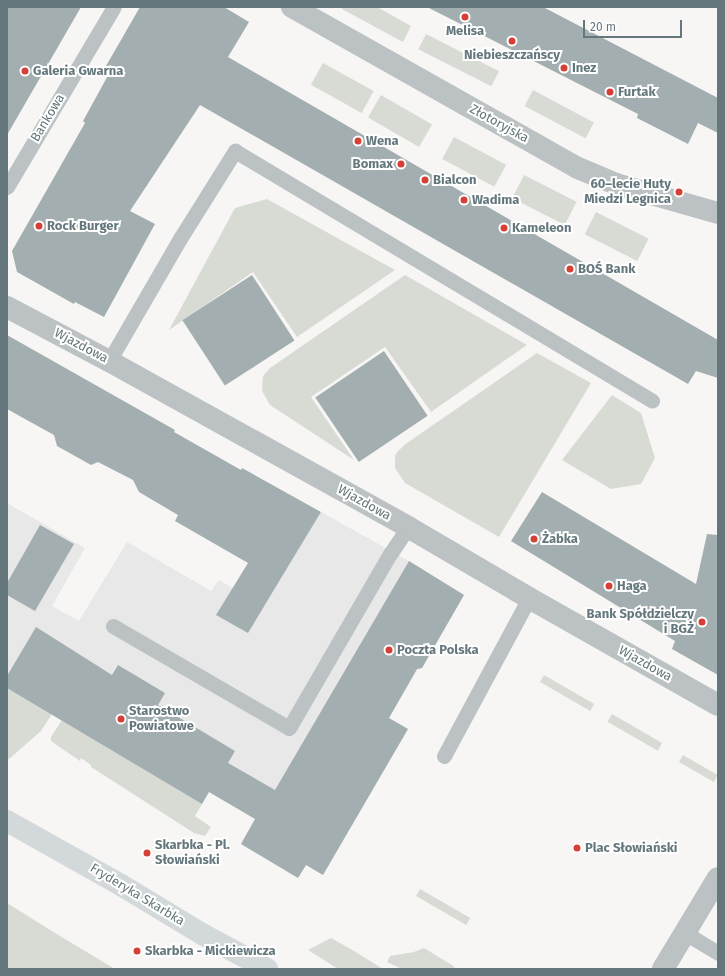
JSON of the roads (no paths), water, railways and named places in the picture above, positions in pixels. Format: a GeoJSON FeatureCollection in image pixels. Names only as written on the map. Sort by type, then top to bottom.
{"type":"FeatureCollection","features":[{"type":"Feature","properties":{"kind":"main road","name":"Fryderyka Skarbka"},"geometry":{"type":"LineString","coordinates":[[7,821],[121,885],[202,934],[267,969]]}},
{"type":"Feature","properties":{"kind":"street","name":"Złotoryjska"},"geometry":{"type":"LineString","coordinates":[[292,7],[578,168],[616,184],[718,213]]}},
{"type":"Feature","properties":{"kind":"street","name":"Wjazdowa"},"geometry":{"type":"LineString","coordinates":[[7,307],[109,361],[408,527],[529,598],[718,705]]}},
{"type":"Feature","properties":{"kind":"street"},"geometry":{"type":"LineString","coordinates":[[663,969],[718,878]]}},
{"type":"Feature","properties":{"kind":"lane","name":"Bankowa"},"geometry":{"type":"LineString","coordinates":[[7,187],[114,7]]}},
{"type":"Feature","properties":{"kind":"lane"},"geometry":{"type":"LineString","coordinates":[[109,361],[181,237],[235,151],[652,401]]}},
{"type":"Feature","properties":{"kind":"lane"},"geometry":{"type":"LineString","coordinates":[[113,626],[289,728],[390,554],[408,527]]}},
{"type":"Feature","properties":{"kind":"lane"},"geometry":{"type":"LineString","coordinates":[[444,756],[529,598]]}},
{"type":"Feature","properties":{"kind":"lane"},"geometry":{"type":"LineString","coordinates":[[685,933],[718,953]]}},
{"type":"Feature","properties":{"kind":"place","name":"Melisa"},"geometry":{"type":"Point","coordinates":[465,17]}},
{"type":"Feature","properties":{"kind":"place","name":"Niebieszczańscy"},"geometry":{"type":"Point","coordinates":[512,41]}},
{"type":"Feature","properties":{"kind":"place","name":"Inez"},"geometry":{"type":"Point","coordinates":[564,68]}},
{"type":"Feature","properties":{"kind":"place","name":"Galeria Gwarna"},"geometry":{"type":"Point","coordinates":[25,71]}},
{"type":"Feature","properties":{"kind":"place","name":"Furtak"},"geometry":{"type":"Point","coordinates":[610,92]}},
{"type":"Feature","properties":{"kind":"place","name":"Wena"},"geometry":{"type":"Point","coordinates":[358,141]}},
{"type":"Feature","properties":{"kind":"place","name":"Bomax"},"geometry":{"type":"Point","coordinates":[401,164]}},
{"type":"Feature","properties":{"kind":"place","name":"Bialcon"},"geometry":{"type":"Point","coordinates":[425,180]}},
{"type":"Feature","properties":{"kind":"place","name":"60–lecie Huty Miedzi Legnica"},"geometry":{"type":"Point","coordinates":[679,192]}},
{"type":"Feature","properties":{"kind":"place","name":"Wadima"},"geometry":{"type":"Point","coordinates":[464,200]}},
{"type":"Feature","properties":{"kind":"place","name":"Rock Burger"},"geometry":{"type":"Point","coordinates":[39,226]}},
{"type":"Feature","properties":{"kind":"place","name":"Kameleon"},"geometry":{"type":"Point","coordinates":[504,228]}},
{"type":"Feature","properties":{"kind":"place","name":"BOŚ Bank"},"geometry":{"type":"Point","coordinates":[570,269]}},
{"type":"Feature","properties":{"kind":"place","name":"Żabka"},"geometry":{"type":"Point","coordinates":[534,539]}},
{"type":"Feature","properties":{"kind":"place","name":"Haga"},"geometry":{"type":"Point","coordinates":[609,586]}},
{"type":"Feature","properties":{"kind":"place","name":"Bank Spółdzielczy i BGŻ"},"geometry":{"type":"Point","coordinates":[702,622]}},
{"type":"Feature","properties":{"kind":"place","name":"Poczta Polska"},"geometry":{"type":"Point","coordinates":[389,650]}},
{"type":"Feature","properties":{"kind":"place","name":"Starostwo Powiatowe"},"geometry":{"type":"Point","coordinates":[121,719]}},
{"type":"Feature","properties":{"kind":"place","name":"Plac Słowiański"},"geometry":{"type":"Point","coordinates":[577,848]}},
{"type":"Feature","properties":{"kind":"place","name":"Skarbka - Pl. Słowiański"},"geometry":{"type":"Point","coordinates":[147,853]}},
{"type":"Feature","properties":{"kind":"place","name":"Skarbka - Mickiewicza"},"geometry":{"type":"Point","coordinates":[137,951]}}]}
